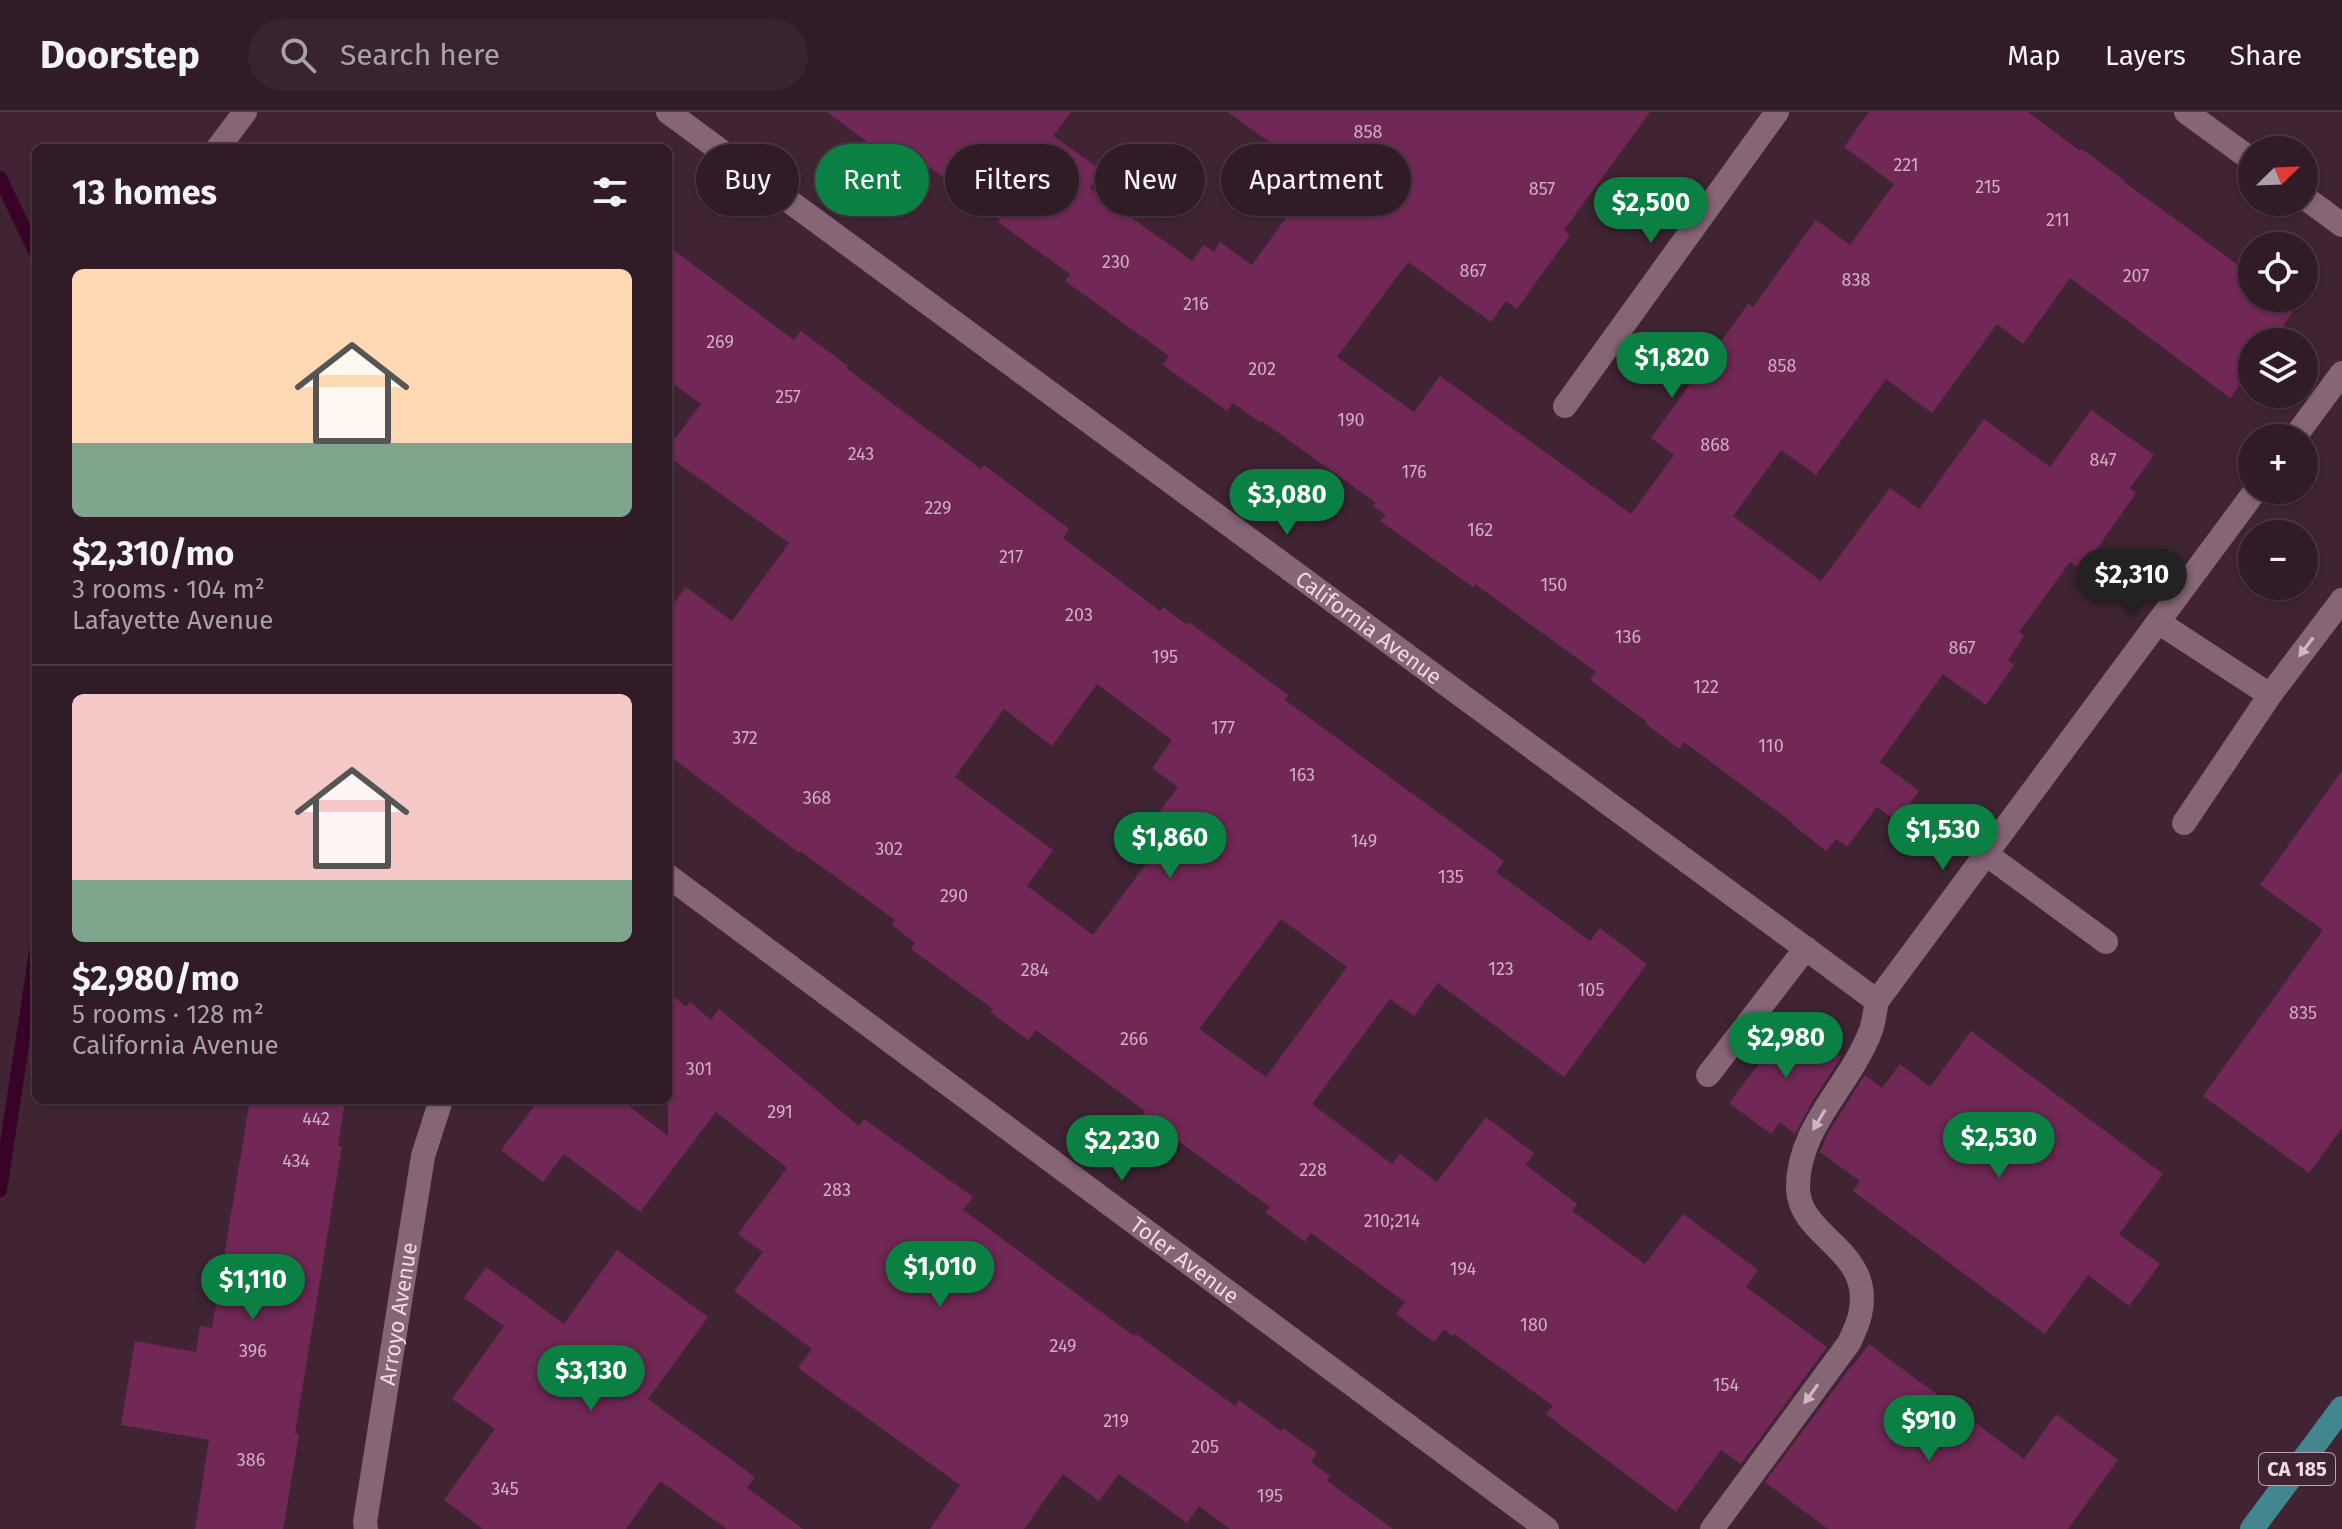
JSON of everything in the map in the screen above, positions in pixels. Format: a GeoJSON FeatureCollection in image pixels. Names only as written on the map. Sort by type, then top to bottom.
{"type":"FeatureCollection","features":[{"type":"Feature","properties":{"kind":"main road","name":"CA 185"},"geometry":{"type":"LineString","coordinates":[[2252,1529],[2342,1408]]}},
{"type":"Feature","properties":{"kind":"street"},"geometry":{"type":"LineString","coordinates":[[221,144],[245,112]]}},
{"type":"Feature","properties":{"kind":"street","name":"California Avenue"},"geometry":{"type":"LineString","coordinates":[[668,112],[1877,1001]]}},
{"type":"Feature","properties":{"kind":"street"},"geometry":{"type":"LineString","coordinates":[[1565,406],[1777,112]]}},
{"type":"Feature","properties":{"kind":"street"},"geometry":{"type":"LineString","coordinates":[[2186,112],[2238,150]]}},
{"type":"Feature","properties":{"kind":"street"},"geometry":{"type":"LineString","coordinates":[[2318,207],[2342,225]]}},
{"type":"Feature","properties":{"kind":"street"},"geometry":{"type":"LineString","coordinates":[[2304,424],[2342,373]]}},
{"type":"Feature","properties":{"kind":"street"},"geometry":{"type":"LineString","coordinates":[[1712,1529],[1849,1343],[1861,1314],[1860,1283],[1856,1273],[1851,1262],[1809,1219],[1798,1194],[1799,1168],[1806,1141],[1871,1030],[1877,1001],[2246,504]]}},
{"type":"Feature","properties":{"kind":"street"},"geometry":{"type":"LineString","coordinates":[[2184,823],[2270,695],[2342,600]]}},
{"type":"Feature","properties":{"kind":"street"},"geometry":{"type":"LineString","coordinates":[[2158,622],[2270,695]]}},
{"type":"Feature","properties":{"kind":"street"},"geometry":{"type":"LineString","coordinates":[[1986,854],[2106,942]]}},
{"type":"Feature","properties":{"kind":"street","name":"Toler Avenue"},"geometry":{"type":"LineString","coordinates":[[672,879],[1547,1529]]}},
{"type":"Feature","properties":{"kind":"street"},"geometry":{"type":"LineString","coordinates":[[1708,1075],[1806,948]]}},
{"type":"Feature","properties":{"kind":"street","name":"Arroyo Avenue"},"geometry":{"type":"LineString","coordinates":[[366,1529],[423,1156],[440,1104]]}},
{"type":"Feature","properties":{"kind":"building"},"geometry":{"type":"Polygon","coordinates":[[[827,112],[1071,112],[1053,136],[1064,144],[945,144],[945,179],[929,167],[929,144],[870,144],[827,112]]]}},
{"type":"Feature","properties":{"kind":"building"},"geometry":{"type":"Polygon","coordinates":[[[1228,112],[1650,112],[1564,230],[1570,235],[1517,309],[1506,301],[1491,322],[1408,262],[1337,357],[1414,412],[1440,376],[1631,514],[1674,455],[1651,438],[1748,304],[1753,307],[1816,220],[1850,245],[1894,184],[1844,147],[1869,112],[2028,112],[2238,265],[2238,312],[2293,312],[2281,328],[2238,328],[2238,387],[2230,398],[2070,278],[2023,344],[1997,324],[1932,413],[1886,379],[1816,475],[1781,450],[1733,516],[1821,581],[1890,488],[1919,509],[1984,419],[2050,467],[2091,410],[2154,455],[2130,488],[2136,493],[2082,570],[2070,562],[2019,632],[2024,636],[2008,660],[2014,665],[1986,705],[1943,674],[1880,762],[1919,791],[1896,821],[1877,807],[1847,847],[1836,839],[1826,851],[1684,742],[1679,749],[1646,724],[1590,680],[1596,672],[1475,584],[1473,587],[1380,521],[1386,515],[1373,506],[1375,502],[1262,421],[1233,403],[1227,411],[1163,365],[1169,356],[1065,281],[1070,274],[998,222],[1000,219],[996,216],[1079,216],[1079,154],[1095,165],[1095,181],[1090,188],[1095,192],[1095,216],[1129,216],[1192,261],[1204,245],[1214,252],[1220,242],[1252,265],[1287,216],[1411,216],[1411,144],[1272,144],[1228,112]]]}},
{"type":"Feature","properties":{"kind":"building"},"geometry":{"type":"Polygon","coordinates":[[[672,249],[794,340],[801,331],[981,469],[984,465],[1069,529],[1063,538],[1160,611],[1163,607],[1187,625],[1189,622],[1288,695],[1285,700],[1504,861],[1496,872],[1590,941],[1600,928],[1647,964],[1564,1077],[1438,983],[1414,1016],[1390,999],[1312,1104],[1392,1164],[1400,1154],[1437,1182],[1486,1117],[1534,1153],[1526,1165],[1577,1204],[1572,1211],[1645,1264],[1683,1214],[1758,1270],[1746,1287],[1827,1347],[1741,1464],[1721,1450],[1676,1512],[1546,1414],[1553,1406],[1454,1334],[1452,1336],[1444,1329],[1434,1342],[1396,1314],[1405,1302],[1311,1233],[1305,1242],[1265,1212],[1270,1207],[1142,1115],[1145,1111],[1036,1030],[1028,1040],[990,1012],[993,1009],[911,949],[915,943],[892,925],[895,920],[672,758],[672,606],[686,587],[732,621],[789,543],[672,459],[672,443],[701,404],[672,383],[672,249]],[[1097,684],[1052,746],[1004,709],[955,777],[1053,850],[1027,886],[1093,935],[1167,836],[1150,824],[1178,787],[1152,768],[1172,740],[1097,684]],[[1281,919],[1199,1029],[1266,1077],[1347,967],[1281,919]]]}},
{"type":"Feature","properties":{"kind":"building"},"geometry":{"type":"Polygon","coordinates":[[[2342,771],[2342,1128],[2309,1173],[2203,1096],[2323,930],[2260,885],[2342,771]]]}},
{"type":"Feature","properties":{"kind":"building"},"geometry":{"type":"Polygon","coordinates":[[[672,995],[686,1007],[690,1002],[711,1020],[719,1009],[859,1126],[864,1119],[973,1197],[963,1210],[1235,1406],[1239,1400],[1317,1453],[1311,1462],[1330,1476],[1327,1481],[1393,1529],[1230,1529],[1199,1506],[1187,1523],[1119,1474],[1099,1501],[1063,1474],[1024,1529],[930,1529],[960,1485],[798,1368],[812,1349],[734,1291],[763,1252],[738,1234],[787,1168],[716,1112],[640,1212],[564,1154],[543,1182],[501,1150],[536,1104],[626,1104],[668,1136],[668,1104],[672,1104],[672,995]]]}},
{"type":"Feature","properties":{"kind":"building"},"geometry":{"type":"Polygon","coordinates":[[[1792,1020],[1841,1057],[1795,1134],[1780,1122],[1771,1134],[1729,1103],[1792,1020]]]}},
{"type":"Feature","properties":{"kind":"building"},"geometry":{"type":"Polygon","coordinates":[[[1971,1031],[2163,1174],[2119,1234],[2160,1264],[2129,1306],[2088,1275],[2045,1334],[1853,1191],[1860,1181],[1820,1152],[1828,1133],[1865,1075],[1882,1088],[1900,1064],[1930,1087],[1971,1031]]]}},
{"type":"Feature","properties":{"kind":"building"},"geometry":{"type":"Polygon","coordinates":[[[249,1104],[344,1104],[338,1146],[342,1146],[295,1433],[299,1434],[283,1529],[195,1529],[209,1440],[121,1425],[135,1341],[196,1352],[200,1326],[212,1328],[249,1104]]]}},
{"type":"Feature","properties":{"kind":"building"},"geometry":{"type":"Polygon","coordinates":[[[617,1250],[708,1317],[648,1399],[755,1477],[747,1488],[803,1529],[727,1529],[660,1481],[626,1529],[483,1529],[444,1500],[495,1429],[452,1399],[504,1326],[464,1298],[486,1267],[564,1324],[617,1250]]]}},
{"type":"Feature","properties":{"kind":"building"},"geometry":{"type":"Polygon","coordinates":[[[1869,1344],[2024,1459],[2056,1414],[2118,1460],[2068,1529],[1828,1529],[1765,1482],[1869,1344]]]}},
{"type":"Feature","properties":{"kind":"waterway"},"geometry":{"type":"LineString","coordinates":[[0,178],[32,245]]}},
{"type":"Feature","properties":{"kind":"waterway"},"geometry":{"type":"LineString","coordinates":[[0,1190],[32,978]]}}]}
